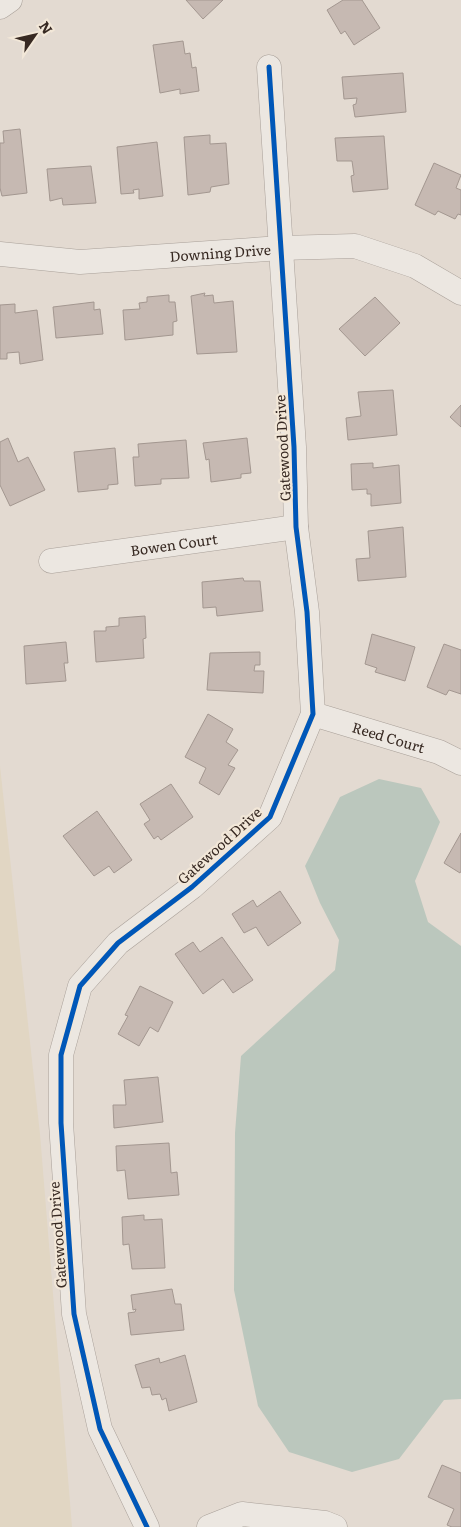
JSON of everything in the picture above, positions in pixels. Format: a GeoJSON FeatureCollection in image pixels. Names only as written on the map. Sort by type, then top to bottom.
{"type":"FeatureCollection","features":[{"type":"Feature","properties":{"kind":"street"},"geometry":{"type":"LineString","coordinates":[[0,7],[10,0]]}},
{"type":"Feature","properties":{"kind":"street","name":"Gatewood Drive"},"geometry":{"type":"LineString","coordinates":[[147,1527],[100,1429],[74,1314],[61,1123],[61,1055],[80,986],[118,943],[192,887],[270,817],[313,714],[307,612],[296,527],[294,447],[269,67]]}},
{"type":"Feature","properties":{"kind":"street","name":"Downing Drive"},"geometry":{"type":"LineString","coordinates":[[0,254],[80,262],[281,248],[354,246],[415,266],[461,293]]}},
{"type":"Feature","properties":{"kind":"street","name":"Bowen Court"},"geometry":{"type":"LineString","coordinates":[[51,561],[296,527]]}},
{"type":"Feature","properties":{"kind":"street","name":"Reed Court"},"geometry":{"type":"LineString","coordinates":[[313,714],[439,752],[461,762]]}},
{"type":"Feature","properties":{"kind":"street"},"geometry":{"type":"LineString","coordinates":[[209,1527],[242,1514],[325,1523],[335,1527]]}},
{"type":"Feature","properties":{"kind":"shaded area"},"geometry":{"type":"Polygon","coordinates":[[[0,766],[40,1134],[72,1527],[0,1527],[0,766]]]}},
{"type":"Feature","properties":{"kind":"shaded area"},"geometry":{"type":"Polygon","coordinates":[[[379,779],[421,788],[440,822],[415,881],[428,922],[461,946],[461,1399],[444,1400],[399,1459],[352,1472],[289,1452],[258,1406],[234,1290],[235,1133],[241,1056],[335,970],[339,940],[320,903],[305,866],[340,797],[379,779]]]}},
{"type":"Feature","properties":{"kind":"building"},"geometry":{"type":"Polygon","coordinates":[[[186,0],[223,0],[203,19],[186,0]]]}},
{"type":"Feature","properties":{"kind":"building"},"geometry":{"type":"Polygon","coordinates":[[[343,0],[362,0],[380,28],[354,45],[345,31],[341,34],[327,10],[343,0]]]}},
{"type":"Feature","properties":{"kind":"building"},"geometry":{"type":"Polygon","coordinates":[[[183,41],[185,54],[190,53],[192,68],[196,67],[199,91],[180,94],[180,89],[160,93],[153,45],[183,41]]]}},
{"type":"Feature","properties":{"kind":"building"},"geometry":{"type":"Polygon","coordinates":[[[403,73],[406,112],[355,117],[353,105],[356,104],[357,98],[344,99],[342,77],[403,73]]]}},
{"type":"Feature","properties":{"kind":"building"},"geometry":{"type":"Polygon","coordinates":[[[20,129],[27,193],[2,196],[0,188],[0,143],[4,143],[3,131],[20,129]]]}},
{"type":"Feature","properties":{"kind":"building"},"geometry":{"type":"Polygon","coordinates":[[[210,135],[210,144],[226,143],[229,184],[211,187],[210,192],[188,195],[184,137],[210,135]]]}},
{"type":"Feature","properties":{"kind":"building"},"geometry":{"type":"Polygon","coordinates":[[[384,136],[388,189],[353,192],[351,176],[354,175],[352,161],[337,161],[335,138],[384,136]]]}},
{"type":"Feature","properties":{"kind":"building"},"geometry":{"type":"Polygon","coordinates":[[[157,142],[163,196],[139,199],[139,189],[133,190],[134,193],[121,194],[117,147],[157,142]]]}},
{"type":"Feature","properties":{"kind":"building"},"geometry":{"type":"Polygon","coordinates":[[[434,163],[461,175],[456,188],[461,190],[461,215],[458,214],[455,219],[438,211],[435,215],[415,205],[434,163]]]}},
{"type":"Feature","properties":{"kind":"building"},"geometry":{"type":"Polygon","coordinates":[[[91,166],[96,203],[63,205],[62,198],[50,201],[47,169],[91,166]]]}},
{"type":"Feature","properties":{"kind":"building"},"geometry":{"type":"Polygon","coordinates":[[[205,293],[204,296],[213,295],[214,303],[233,301],[237,352],[197,354],[191,296],[205,293]]]}},
{"type":"Feature","properties":{"kind":"building"},"geometry":{"type":"Polygon","coordinates":[[[169,295],[169,302],[175,302],[177,321],[173,322],[173,335],[125,340],[123,310],[140,309],[139,303],[147,302],[147,297],[169,295]]]}},
{"type":"Feature","properties":{"kind":"building"},"geometry":{"type":"Polygon","coordinates":[[[375,297],[400,323],[365,356],[339,329],[375,297]]]}},
{"type":"Feature","properties":{"kind":"building"},"geometry":{"type":"Polygon","coordinates":[[[94,302],[94,310],[100,309],[103,334],[56,338],[53,307],[94,302]]]}},
{"type":"Feature","properties":{"kind":"building"},"geometry":{"type":"Polygon","coordinates":[[[15,304],[15,313],[37,310],[43,360],[20,364],[19,352],[7,353],[7,359],[0,359],[0,305],[15,304]]]}},
{"type":"Feature","properties":{"kind":"building"},"geometry":{"type":"Polygon","coordinates":[[[393,390],[397,435],[348,440],[346,418],[361,416],[358,392],[393,390]]]}},
{"type":"Feature","properties":{"kind":"building"},"geometry":{"type":"Polygon","coordinates":[[[461,405],[461,427],[450,417],[461,405]]]}},
{"type":"Feature","properties":{"kind":"building"},"geometry":{"type":"Polygon","coordinates":[[[8,438],[18,462],[28,457],[45,490],[10,506],[0,485],[0,442],[8,438]]]}},
{"type":"Feature","properties":{"kind":"building"},"geometry":{"type":"Polygon","coordinates":[[[247,438],[251,473],[241,474],[241,478],[211,482],[209,459],[206,460],[203,443],[247,438]]]}},
{"type":"Feature","properties":{"kind":"building"},"geometry":{"type":"Polygon","coordinates":[[[186,440],[189,478],[161,479],[161,484],[135,486],[133,457],[139,457],[138,444],[186,440]]]}},
{"type":"Feature","properties":{"kind":"building"},"geometry":{"type":"Polygon","coordinates":[[[115,448],[118,484],[108,485],[108,489],[78,492],[74,452],[115,448]]]}},
{"type":"Feature","properties":{"kind":"building"},"geometry":{"type":"Polygon","coordinates":[[[373,463],[373,468],[399,465],[401,503],[371,506],[371,494],[367,494],[367,489],[352,490],[351,464],[373,463]]]}},
{"type":"Feature","properties":{"kind":"building"},"geometry":{"type":"Polygon","coordinates":[[[403,527],[406,577],[358,581],[356,559],[370,558],[368,531],[403,527]]]}},
{"type":"Feature","properties":{"kind":"building"},"geometry":{"type":"Polygon","coordinates":[[[243,578],[244,581],[260,581],[263,611],[217,616],[216,607],[203,608],[202,582],[243,578]]]}},
{"type":"Feature","properties":{"kind":"building"},"geometry":{"type":"Polygon","coordinates":[[[145,616],[146,638],[143,639],[144,658],[96,662],[94,631],[106,631],[106,627],[119,626],[119,618],[145,616]]]}},
{"type":"Feature","properties":{"kind":"building"},"geometry":{"type":"Polygon","coordinates":[[[372,634],[415,647],[405,681],[375,672],[377,668],[365,664],[372,634]]]}},
{"type":"Feature","properties":{"kind":"building"},"geometry":{"type":"Polygon","coordinates":[[[66,642],[68,663],[64,663],[66,681],[26,684],[24,646],[66,642]]]}},
{"type":"Feature","properties":{"kind":"building"},"geometry":{"type":"Polygon","coordinates":[[[444,644],[461,650],[461,694],[449,690],[446,695],[427,687],[444,644]]]}},
{"type":"Feature","properties":{"kind":"building"},"geometry":{"type":"Polygon","coordinates":[[[260,652],[260,665],[255,665],[254,671],[264,671],[263,693],[207,690],[210,653],[260,652]]]}},
{"type":"Feature","properties":{"kind":"building"},"geometry":{"type":"Polygon","coordinates":[[[208,714],[233,729],[226,742],[238,750],[228,765],[235,768],[219,795],[199,783],[206,768],[185,757],[208,714]]]}},
{"type":"Feature","properties":{"kind":"building"},"geometry":{"type":"Polygon","coordinates":[[[171,784],[193,817],[161,840],[158,836],[154,839],[144,824],[150,820],[140,804],[171,784]]]}},
{"type":"Feature","properties":{"kind":"building"},"geometry":{"type":"Polygon","coordinates":[[[97,811],[132,860],[114,873],[109,866],[94,876],[63,836],[97,811]]]}},
{"type":"Feature","properties":{"kind":"building"},"geometry":{"type":"Polygon","coordinates":[[[461,833],[461,871],[460,873],[444,863],[461,833]]]}},
{"type":"Feature","properties":{"kind":"building"},"geometry":{"type":"Polygon","coordinates":[[[280,891],[301,923],[268,946],[256,927],[244,933],[232,914],[253,900],[257,907],[280,891]]]}},
{"type":"Feature","properties":{"kind":"building"},"geometry":{"type":"Polygon","coordinates":[[[222,937],[253,980],[233,993],[223,979],[203,994],[175,954],[193,942],[200,952],[222,937]]]}},
{"type":"Feature","properties":{"kind":"building"},"geometry":{"type":"Polygon","coordinates":[[[140,986],[173,1002],[158,1032],[150,1027],[139,1046],[118,1034],[128,1016],[125,1015],[140,986]]]}},
{"type":"Feature","properties":{"kind":"building"},"geometry":{"type":"Polygon","coordinates":[[[158,1077],[163,1122],[114,1128],[113,1105],[126,1105],[124,1080],[158,1077]]]}},
{"type":"Feature","properties":{"kind":"building"},"geometry":{"type":"Polygon","coordinates":[[[169,1143],[171,1173],[177,1172],[179,1195],[128,1199],[125,1170],[117,1171],[116,1146],[169,1143]]]}},
{"type":"Feature","properties":{"kind":"building"},"geometry":{"type":"Polygon","coordinates":[[[144,1215],[144,1220],[162,1219],[165,1268],[132,1269],[129,1244],[123,1245],[122,1217],[144,1215]]]}},
{"type":"Feature","properties":{"kind":"building"},"geometry":{"type":"Polygon","coordinates":[[[172,1289],[175,1304],[181,1304],[184,1330],[131,1335],[128,1313],[135,1312],[136,1309],[133,1310],[131,1295],[172,1289]]]}},
{"type":"Feature","properties":{"kind":"building"},"geometry":{"type":"Polygon","coordinates":[[[185,1355],[197,1402],[169,1411],[166,1398],[162,1400],[160,1394],[152,1395],[150,1387],[142,1388],[135,1365],[159,1358],[160,1363],[185,1355]]]}},
{"type":"Feature","properties":{"kind":"building"},"geometry":{"type":"Polygon","coordinates":[[[442,1465],[461,1473],[461,1527],[447,1525],[454,1509],[428,1497],[442,1465]]]}},
{"type":"Feature","properties":{"kind":"cycle path"},"geometry":{"type":"LineString","coordinates":[[147,1527],[100,1429],[74,1314],[61,1123],[61,1055],[80,986],[118,943],[192,887],[270,817],[313,714],[307,612],[296,527],[294,447],[269,67]]}}]}
